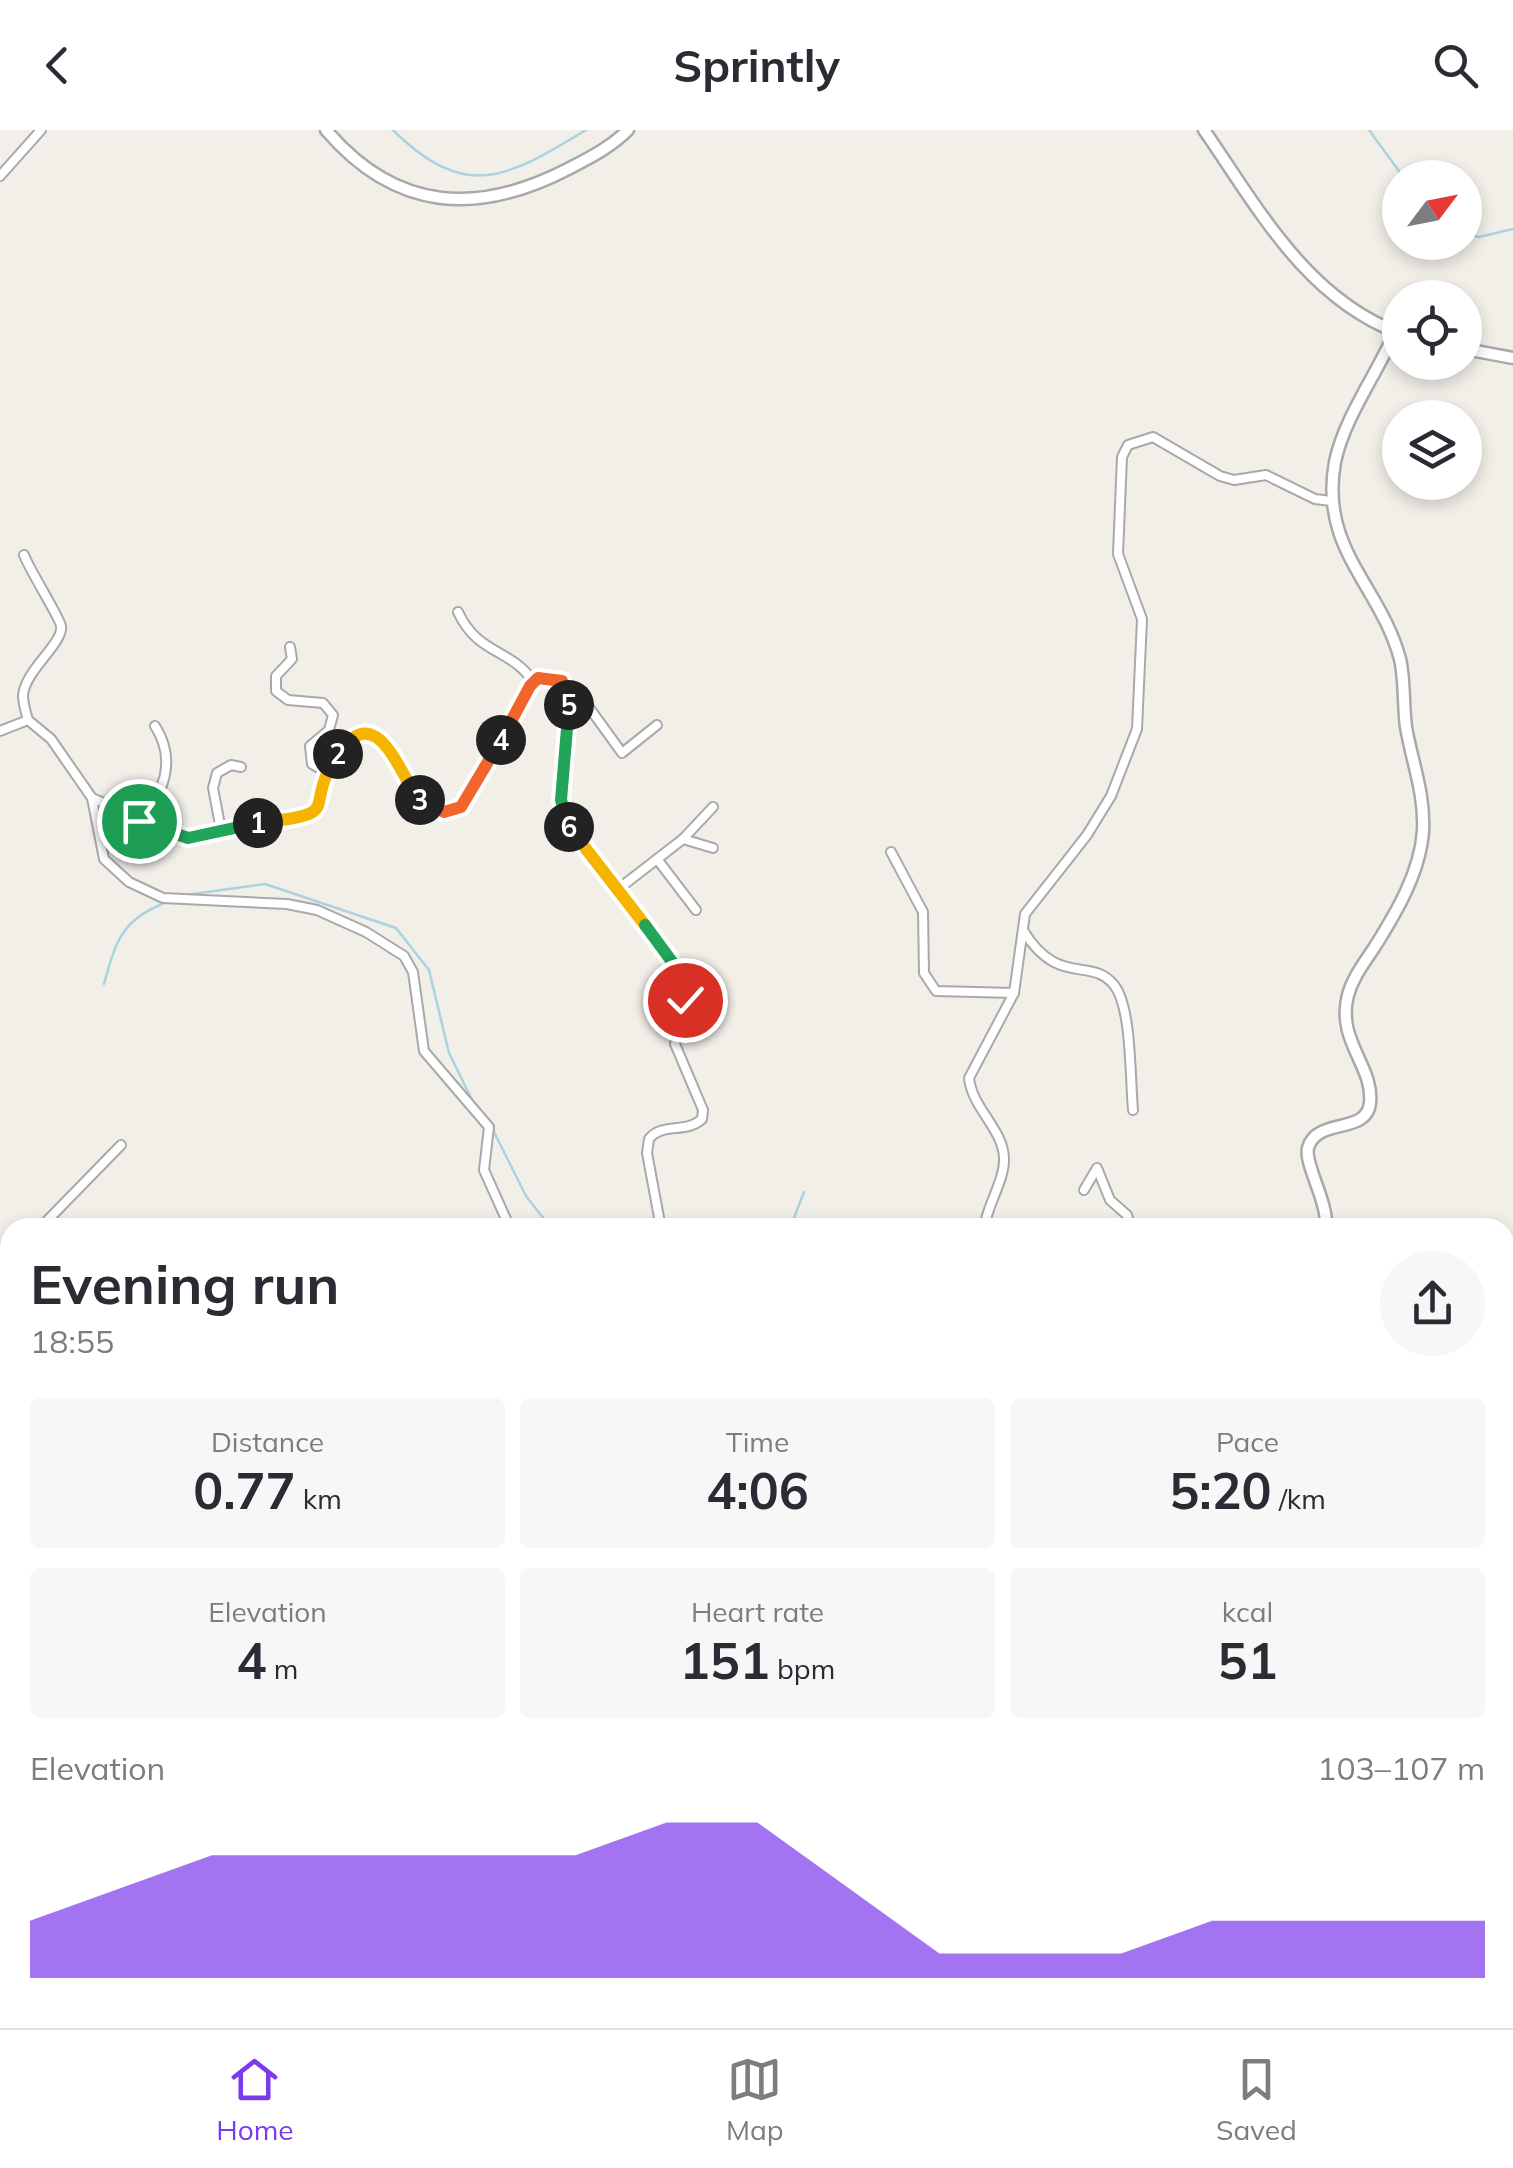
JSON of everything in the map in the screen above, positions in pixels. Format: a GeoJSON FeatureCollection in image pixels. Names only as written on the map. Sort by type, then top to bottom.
{"type":"FeatureCollection","features":[{"type":"Feature","properties":{"kind":"street"},"geometry":{"type":"LineString","coordinates":[[0,176],[41,130]]}},
{"type":"Feature","properties":{"kind":"street"},"geometry":{"type":"LineString","coordinates":[[326,130],[360,168],[382,181],[462,200],[502,198],[534,187],[600,152],[628,130]]}},
{"type":"Feature","properties":{"kind":"street"},"geometry":{"type":"LineString","coordinates":[[1204,130],[1310,276],[1343,304],[1382,324]]}},
{"type":"Feature","properties":{"kind":"street"},"geometry":{"type":"LineString","coordinates":[[1482,353],[1513,358]]}},
{"type":"Feature","properties":{"kind":"street"},"geometry":{"type":"LineString","coordinates":[[1325,1218],[1323,1194],[1309,1162],[1308,1146],[1318,1134],[1362,1120],[1370,1109],[1371,1093],[1348,1041],[1348,996],[1404,894],[1420,858],[1423,830],[1423,798],[1406,724],[1400,660],[1384,619],[1342,549],[1332,501],[1336,460],[1344,437],[1382,363]]}},
{"type":"Feature","properties":{"kind":"street"},"geometry":{"type":"LineString","coordinates":[[987,1218],[1004,1164],[1002,1147],[970,1093],[969,1078],[1014,993],[1025,914],[1087,835],[1111,796],[1137,729],[1142,619],[1118,554],[1122,457],[1128,445],[1154,436],[1220,476],[1234,480],[1266,475],[1314,499],[1332,501]]}},
{"type":"Feature","properties":{"kind":"street"},"geometry":{"type":"LineString","coordinates":[[24,555],[35,584],[61,624],[60,634],[32,670],[23,694],[28,720],[50,738],[92,798],[104,859],[129,882],[163,898],[316,910],[366,932],[404,956],[413,972],[424,1051],[490,1126],[484,1170],[506,1218]]}},
{"type":"Feature","properties":{"kind":"street"},"geometry":{"type":"LineString","coordinates":[[458,612],[469,637],[525,670],[534,681]]}},
{"type":"Feature","properties":{"kind":"street"},"geometry":{"type":"LineString","coordinates":[[290,647],[292,658],[276,676],[276,691],[288,700],[323,703],[333,714],[329,730],[310,746],[312,764],[326,772]]}},
{"type":"Feature","properties":{"kind":"street"},"geometry":{"type":"LineString","coordinates":[[92,798],[139,821],[188,838],[309,817],[319,808],[326,772],[347,741],[360,734],[387,744],[415,795],[427,808],[444,812],[461,807],[534,681],[544,676],[557,678],[566,687],[569,700],[561,800],[564,816],[684,978],[685,1000],[675,1044],[703,1110],[702,1119],[694,1126],[654,1132],[649,1140],[647,1153],[659,1218]]}},
{"type":"Feature","properties":{"kind":"street"},"geometry":{"type":"LineString","coordinates":[[569,700],[588,706],[622,753],[658,725]]}},
{"type":"Feature","properties":{"kind":"street"},"geometry":{"type":"LineString","coordinates":[[0,731],[28,720]]}},
{"type":"Feature","properties":{"kind":"street"},"geometry":{"type":"LineString","coordinates":[[139,821],[158,800],[167,776],[161,735],[155,726]]}},
{"type":"Feature","properties":{"kind":"street"},"geometry":{"type":"LineString","coordinates":[[221,830],[213,788],[217,772],[231,765],[241,766]]}},
{"type":"Feature","properties":{"kind":"street"},"geometry":{"type":"LineString","coordinates":[[617,890],[683,839],[714,807]]}},
{"type":"Feature","properties":{"kind":"street"},"geometry":{"type":"LineString","coordinates":[[683,839],[712,848]]}},
{"type":"Feature","properties":{"kind":"street"},"geometry":{"type":"LineString","coordinates":[[891,852],[923,912],[924,973],[936,991],[1014,993]]}},
{"type":"Feature","properties":{"kind":"street"},"geometry":{"type":"LineString","coordinates":[[657,859],[696,910]]}},
{"type":"Feature","properties":{"kind":"street"},"geometry":{"type":"LineString","coordinates":[[1024,930],[1038,955],[1064,969],[1094,972],[1114,984],[1124,1009],[1133,1110]]}},
{"type":"Feature","properties":{"kind":"street"},"geometry":{"type":"LineString","coordinates":[[50,1218],[121,1145]]}},
{"type":"Feature","properties":{"kind":"street"},"geometry":{"type":"LineString","coordinates":[[1084,1190],[1097,1168],[1110,1200],[1129,1218]]}},
{"type":"Feature","properties":{"kind":"waterway"},"geometry":{"type":"LineString","coordinates":[[393,130],[419,153],[443,167],[487,175],[533,160],[586,130]]}},
{"type":"Feature","properties":{"kind":"waterway"},"geometry":{"type":"LineString","coordinates":[[1369,130],[1391,160]]}},
{"type":"Feature","properties":{"kind":"waterway"},"geometry":{"type":"LineString","coordinates":[[1482,236],[1513,229]]}},
{"type":"Feature","properties":{"kind":"waterway"},"geometry":{"type":"LineString","coordinates":[[186,895],[265,884],[396,928],[429,970],[449,1053],[475,1106]]}},
{"type":"Feature","properties":{"kind":"waterway"},"geometry":{"type":"LineString","coordinates":[[104,984],[118,942],[131,923],[169,901]]}},
{"type":"Feature","properties":{"kind":"waterway"},"geometry":{"type":"LineString","coordinates":[[492,1128],[526,1196],[543,1218]]}},
{"type":"Feature","properties":{"kind":"waterway"},"geometry":{"type":"LineString","coordinates":[[794,1218],[804,1192]]}},
{"type":"Feature","properties":{"kind":"route"},"geometry":{"type":"LineString","coordinates":[[139,821],[188,838],[248,824],[309,817],[319,808],[326,772],[347,741],[360,734],[387,744],[415,795],[427,808],[444,812],[461,807],[530,686],[544,676],[557,678],[569,694],[561,800],[564,816],[579,842],[684,978],[685,1000]]}}]}
